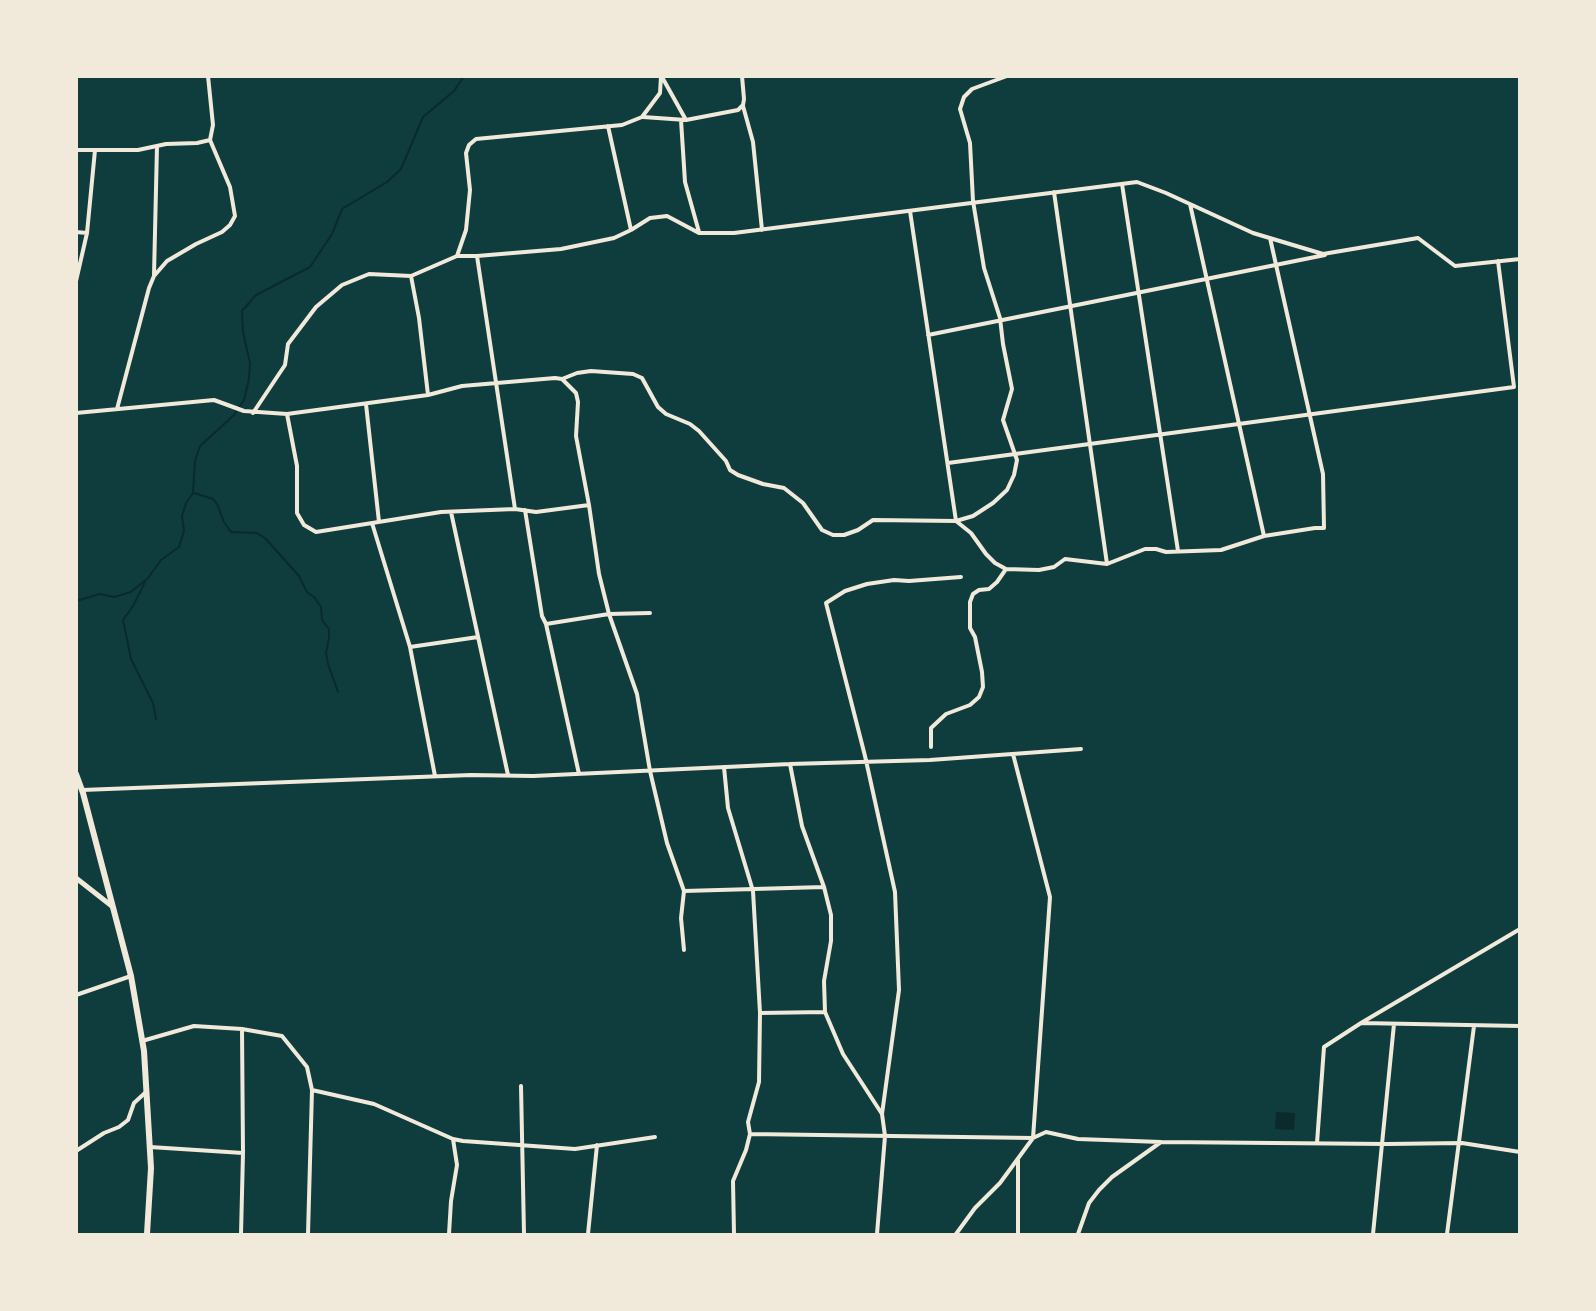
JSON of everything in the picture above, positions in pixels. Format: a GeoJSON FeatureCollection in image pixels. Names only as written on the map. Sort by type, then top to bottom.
{"type":"FeatureCollection","features":[{"type":"Feature","properties":{"kind":"highway"},"geometry":{"type":"LineString","coordinates":[[76,774],[131,976],[142,1041],[151,1168],[147,1234]]}},
{"type":"Feature","properties":{"kind":"main road"},"geometry":{"type":"LineString","coordinates":[[76,878],[113,907]]}},
{"type":"Feature","properties":{"kind":"street"},"geometry":{"type":"LineString","coordinates":[[117,409],[154,276],[167,261],[222,232],[235,216],[230,187],[210,140],[213,125],[208,76]]}},
{"type":"Feature","properties":{"kind":"street"},"geometry":{"type":"LineString","coordinates":[[642,117],[660,93],[662,76]]}},
{"type":"Feature","properties":{"kind":"street"},"geometry":{"type":"LineString","coordinates":[[662,76],[684,120],[685,182],[699,233]]}},
{"type":"Feature","properties":{"kind":"street"},"geometry":{"type":"LineString","coordinates":[[742,76],[743,105],[753,142],[762,230]]}},
{"type":"Feature","properties":{"kind":"street"},"geometry":{"type":"LineString","coordinates":[[76,413],[214,400],[253,413],[287,414],[428,395],[462,386],[561,379],[591,371],[633,374],[642,378],[658,407],[666,414],[690,424],[699,431],[726,461],[730,470],[738,476],[784,488],[803,503],[822,530],[833,535],[844,535],[858,530],[873,520],[956,521],[973,516],[993,503],[1007,490],[1014,475],[1017,460],[1003,420],[1012,389],[1000,320],[984,268],[974,201],[970,144],[960,109],[964,97],[972,89],[1007,76]]}},
{"type":"Feature","properties":{"kind":"street"},"geometry":{"type":"LineString","coordinates":[[456,256],[466,230],[470,190],[466,153],[469,145],[476,139],[608,126],[642,117],[684,120],[738,110],[743,105]]}},
{"type":"Feature","properties":{"kind":"street"},"geometry":{"type":"LineString","coordinates":[[608,126],[631,230]]}},
{"type":"Feature","properties":{"kind":"street"},"geometry":{"type":"LineString","coordinates":[[76,150],[138,150],[210,140]]}},
{"type":"Feature","properties":{"kind":"street"},"geometry":{"type":"LineString","coordinates":[[154,276],[157,146]]}},
{"type":"Feature","properties":{"kind":"street"},"geometry":{"type":"LineString","coordinates":[[76,281],[87,233],[95,150]]}},
{"type":"Feature","properties":{"kind":"street"},"geometry":{"type":"LineString","coordinates":[[253,413],[285,365],[288,344],[316,307],[342,285],[369,273],[411,276],[456,256],[561,249],[614,238],[650,218],[667,216],[699,233],[734,233],[1137,182],[1253,233],[1323,254],[1418,237],[1455,266],[1520,259]]}},
{"type":"Feature","properties":{"kind":"street"},"geometry":{"type":"LineString","coordinates":[[1122,184],[1178,551]]}},
{"type":"Feature","properties":{"kind":"street"},"geometry":{"type":"LineString","coordinates":[[1054,192],[1107,564]]}},
{"type":"Feature","properties":{"kind":"street"},"geometry":{"type":"LineString","coordinates":[[1190,204],[1264,536]]}},
{"type":"Feature","properties":{"kind":"street"},"geometry":{"type":"LineString","coordinates":[[910,211],[956,521],[971,533],[995,563],[1006,569],[1039,570],[1054,567],[1065,559],[1107,564],[1145,549],[1221,550],[1264,536],[1324,528],[1323,474],[1270,238]]}},
{"type":"Feature","properties":{"kind":"street"},"geometry":{"type":"LineString","coordinates":[[76,232],[87,233]]}},
{"type":"Feature","properties":{"kind":"street"},"geometry":{"type":"LineString","coordinates":[[928,335],[1395,241]]}},
{"type":"Feature","properties":{"kind":"street"},"geometry":{"type":"LineString","coordinates":[[477,256],[515,509]]}},
{"type":"Feature","properties":{"kind":"street"},"geometry":{"type":"LineString","coordinates":[[948,463],[1514,387],[1498,261]]}},
{"type":"Feature","properties":{"kind":"street"},"geometry":{"type":"LineString","coordinates":[[411,276],[421,329],[428,395]]}},
{"type":"Feature","properties":{"kind":"street"},"geometry":{"type":"LineString","coordinates":[[561,379],[576,393],[578,402],[576,436],[599,574],[609,614],[637,694],[650,771],[668,843],[684,891],[681,918],[684,950]]}},
{"type":"Feature","properties":{"kind":"street"},"geometry":{"type":"LineString","coordinates":[[366,404],[379,522]]}},
{"type":"Feature","properties":{"kind":"street"},"geometry":{"type":"LineString","coordinates":[[287,414],[297,466],[297,513],[304,525],[316,532],[452,512],[515,509],[536,512],[589,505]]}},
{"type":"Feature","properties":{"kind":"street"},"geometry":{"type":"LineString","coordinates":[[525,510],[542,616],[546,624],[579,774]]}},
{"type":"Feature","properties":{"kind":"street"},"geometry":{"type":"LineString","coordinates":[[452,512],[508,775]]}},
{"type":"Feature","properties":{"kind":"street"},"geometry":{"type":"LineString","coordinates":[[372,523],[410,647],[435,776]]}},
{"type":"Feature","properties":{"kind":"street"},"geometry":{"type":"LineString","coordinates":[[931,747],[931,728],[946,714],[970,705],[979,697],[983,687],[982,672],[975,637],[970,628],[970,602],[972,594],[997,582],[1006,569]]}},
{"type":"Feature","properties":{"kind":"street"},"geometry":{"type":"LineString","coordinates":[[877,1234],[885,1136],[882,1114],[899,990],[895,892],[866,762],[826,603],[845,591],[867,584],[894,580],[961,577]]}},
{"type":"Feature","properties":{"kind":"street"},"geometry":{"type":"LineString","coordinates":[[546,624],[609,614],[650,612]]}},
{"type":"Feature","properties":{"kind":"street"},"geometry":{"type":"LineString","coordinates":[[410,647],[478,637]]}},
{"type":"Feature","properties":{"kind":"street"},"geometry":{"type":"LineString","coordinates":[[80,792],[435,776],[579,774],[930,760],[1081,749]]}},
{"type":"Feature","properties":{"kind":"street"},"geometry":{"type":"LineString","coordinates":[[956,1234],[975,1208],[1000,1183],[1033,1138],[1050,897],[1013,754]]}},
{"type":"Feature","properties":{"kind":"street"},"geometry":{"type":"LineString","coordinates":[[790,764],[802,826],[824,887],[831,915],[831,941],[824,981],[825,1012],[843,1054],[882,1114]]}},
{"type":"Feature","properties":{"kind":"street"},"geometry":{"type":"LineString","coordinates":[[724,767],[730,817],[753,891],[760,1013],[759,1082],[748,1122],[750,1134],[746,1150],[733,1181],[734,1234]]}},
{"type":"Feature","properties":{"kind":"street"},"geometry":{"type":"LineString","coordinates":[[684,891],[753,891],[824,887]]}},
{"type":"Feature","properties":{"kind":"street"},"geometry":{"type":"LineString","coordinates":[[1317,1143],[1324,1047],[1360,1023],[1520,929]]}},
{"type":"Feature","properties":{"kind":"street"},"geometry":{"type":"LineString","coordinates":[[76,995],[131,976]]}},
{"type":"Feature","properties":{"kind":"street"},"geometry":{"type":"LineString","coordinates":[[760,1013],[825,1012]]}},
{"type":"Feature","properties":{"kind":"street"},"geometry":{"type":"LineString","coordinates":[[1360,1023],[1520,1026]]}},
{"type":"Feature","properties":{"kind":"street"},"geometry":{"type":"LineString","coordinates":[[1373,1234],[1394,1024]]}},
{"type":"Feature","properties":{"kind":"street"},"geometry":{"type":"LineString","coordinates":[[142,1041],[194,1026],[242,1029],[282,1036],[307,1067],[312,1090],[308,1234]]}},
{"type":"Feature","properties":{"kind":"street"},"geometry":{"type":"LineString","coordinates":[[1447,1234],[1474,1026]]}},
{"type":"Feature","properties":{"kind":"street"},"geometry":{"type":"LineString","coordinates":[[241,1234],[242,1029]]}},
{"type":"Feature","properties":{"kind":"street"},"geometry":{"type":"LineString","coordinates":[[521,1086],[524,1145],[524,1234]]}},
{"type":"Feature","properties":{"kind":"street"},"geometry":{"type":"LineString","coordinates":[[312,1090],[374,1104],[453,1138],[575,1149],[655,1137]]}},
{"type":"Feature","properties":{"kind":"street"},"geometry":{"type":"LineString","coordinates":[[76,1151],[128,1120],[134,1103],[147,1092]]}},
{"type":"Feature","properties":{"kind":"street"},"geometry":{"type":"LineString","coordinates":[[750,1134],[1033,1138],[1046,1132],[1078,1138],[1161,1142],[1459,1143],[1520,1152]]}},
{"type":"Feature","properties":{"kind":"street"},"geometry":{"type":"LineString","coordinates":[[449,1234],[451,1201],[457,1166],[453,1138]]}},
{"type":"Feature","properties":{"kind":"street"},"geometry":{"type":"LineString","coordinates":[[1078,1234],[1089,1203],[1098,1190],[1112,1177],[1161,1142]]}},
{"type":"Feature","properties":{"kind":"street"},"geometry":{"type":"LineString","coordinates":[[588,1234],[597,1145]]}},
{"type":"Feature","properties":{"kind":"street"},"geometry":{"type":"LineString","coordinates":[[150,1147],[243,1154]]}},
{"type":"Feature","properties":{"kind":"street"},"geometry":{"type":"LineString","coordinates":[[1018,1158],[1018,1234]]}},
{"type":"Feature","properties":{"kind":"water"},"geometry":{"type":"Polygon","coordinates":[[[1276,1112],[1295,1113],[1294,1130],[1275,1129],[1276,1112]]]}},
{"type":"Feature","properties":{"kind":"waterway"},"geometry":{"type":"LineString","coordinates":[[76,601],[100,594],[114,597],[131,592],[148,578],[161,560],[179,547],[184,531],[182,516],[186,503],[193,493],[195,461],[200,446],[234,415],[244,400],[250,363],[243,332],[242,311],[256,295],[310,267],[332,234],[342,209],[387,182],[401,169],[423,117],[454,91],[464,76]]}},
{"type":"Feature","properties":{"kind":"waterway"},"geometry":{"type":"LineString","coordinates":[[194,493],[213,499],[231,532],[257,533],[266,539],[299,576],[307,592],[321,607],[322,620],[329,629],[326,653],[338,692]]}},
{"type":"Feature","properties":{"kind":"waterway"},"geometry":{"type":"LineString","coordinates":[[145,582],[123,620],[131,659],[153,703],[156,719]]}}]}
